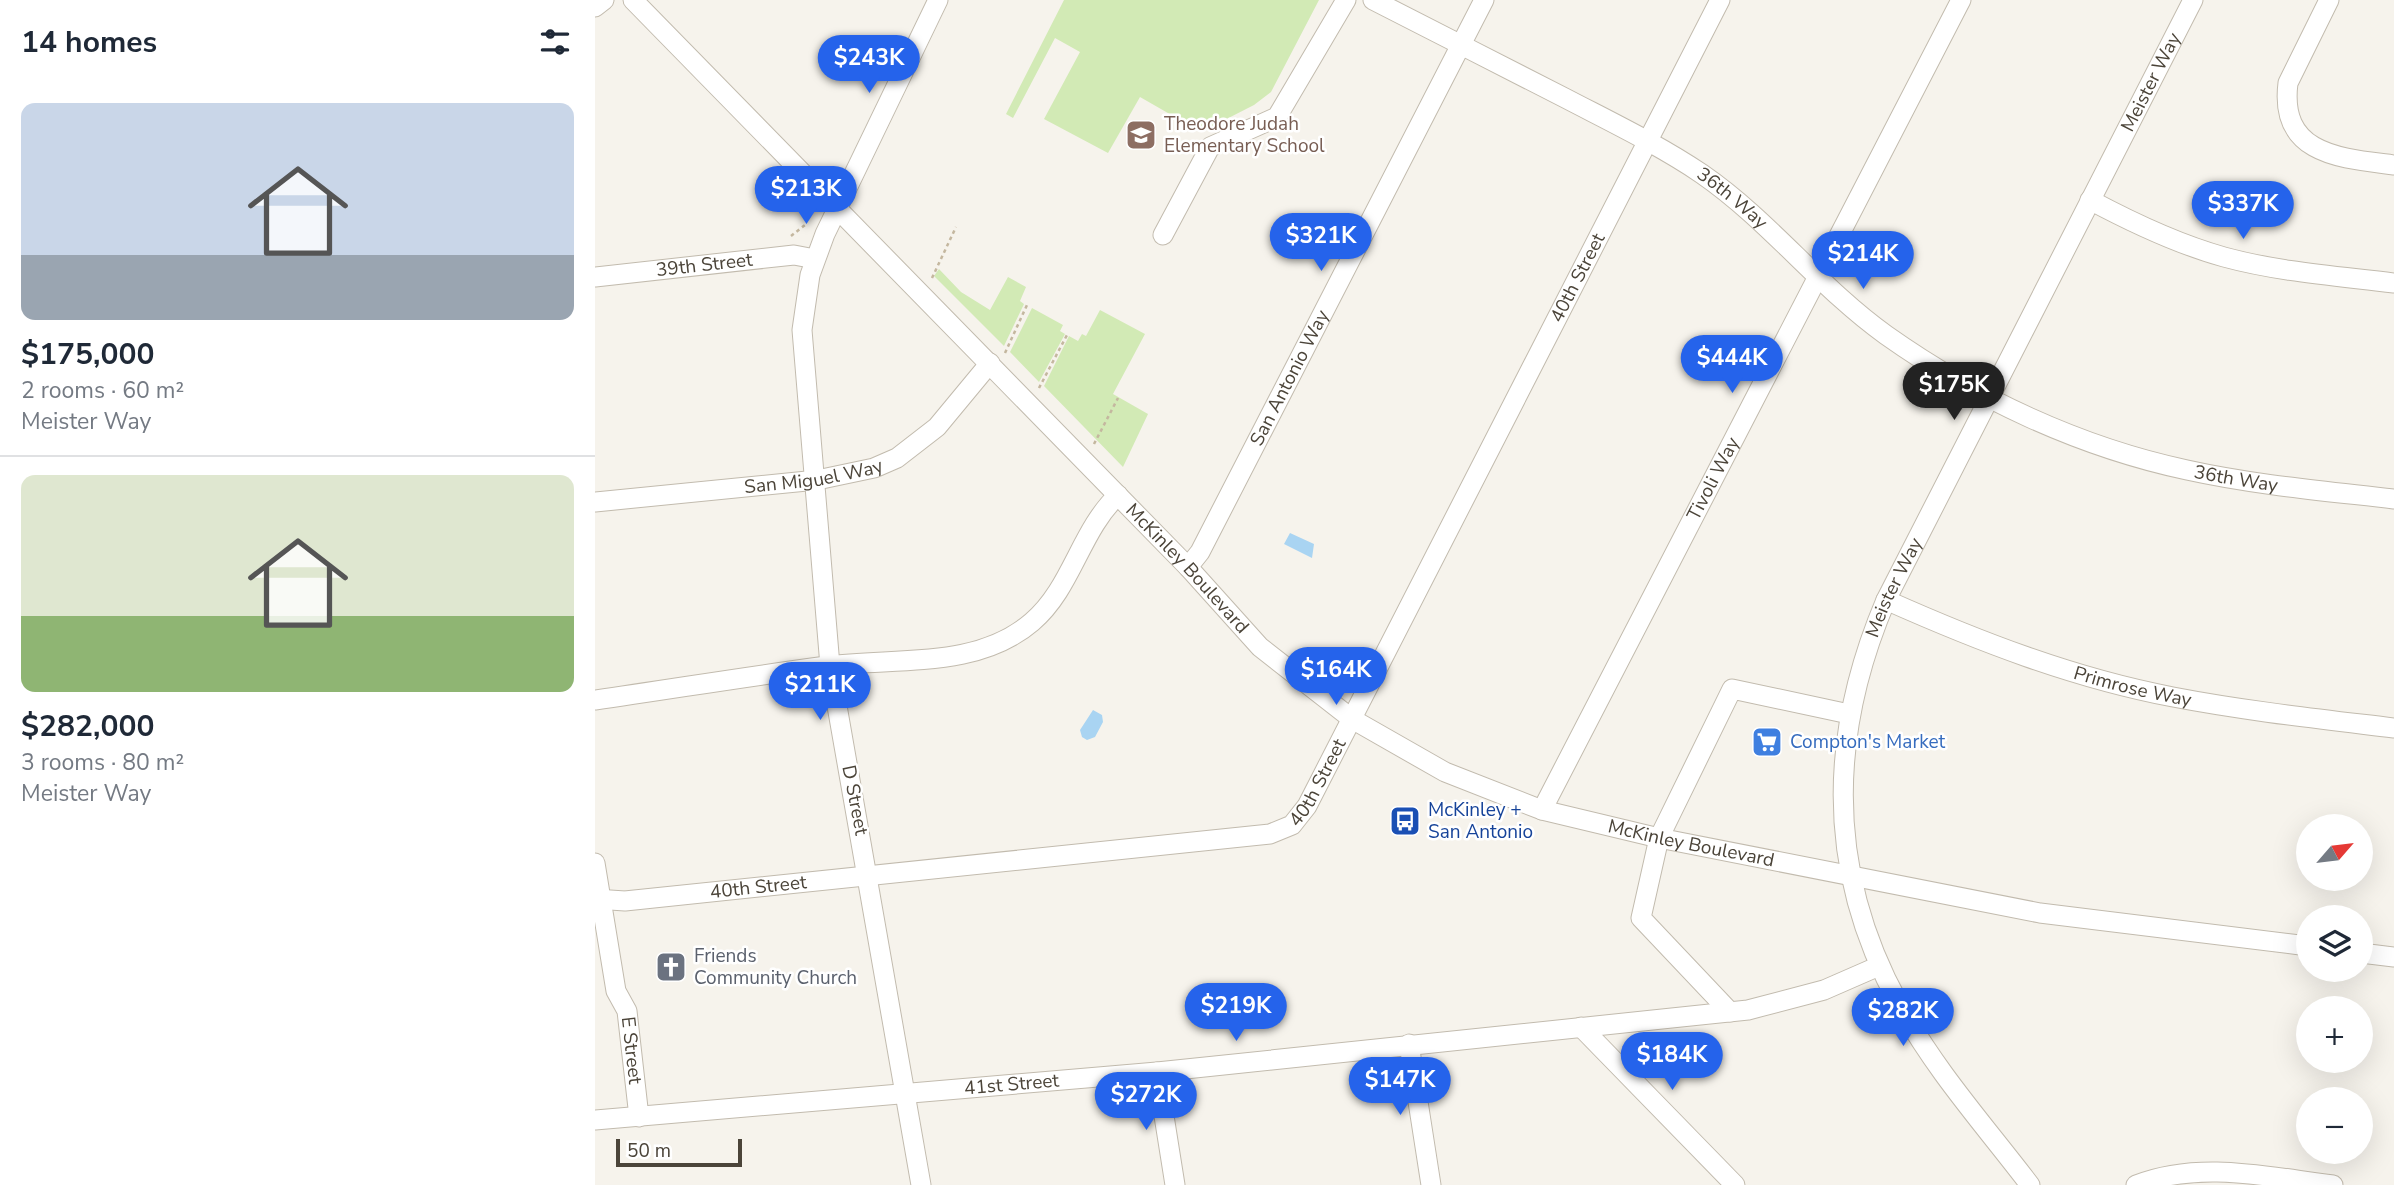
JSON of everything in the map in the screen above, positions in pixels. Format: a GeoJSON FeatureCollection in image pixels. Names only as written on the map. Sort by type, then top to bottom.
{"type":"FeatureCollection","features":[{"type":"Feature","properties":{"kind":"street"},"geometry":{"type":"LineString","coordinates":[[595,7],[604,0]]}},
{"type":"Feature","properties":{"kind":"street","name":"McKinley Boulevard"},"geometry":{"type":"LineString","coordinates":[[633,0],[836,208],[997,358],[1118,495],[1188,566],[1259,647],[1352,719],[1445,772],[1542,810],[1659,838],[2040,913],[2296,945]]}},
{"type":"Feature","properties":{"kind":"street"},"geometry":{"type":"LineString","coordinates":[[836,208],[938,0]]}},
{"type":"Feature","properties":{"kind":"street"},"geometry":{"type":"LineString","coordinates":[[1163,235],[1210,147],[1277,117],[1346,0]]}},
{"type":"Feature","properties":{"kind":"street","name":"36th Way"},"geometry":{"type":"LineString","coordinates":[[1373,0],[1648,141],[1702,175],[1749,211],[1885,334],[1989,398],[2088,441],[2185,470],[2241,480],[2394,499]]}},
{"type":"Feature","properties":{"kind":"street","name":"San Antonio Way"},"geometry":{"type":"LineString","coordinates":[[1188,566],[1207,540],[1484,0]]}},
{"type":"Feature","properties":{"kind":"street","name":"40th Street"},"geometry":{"type":"LineString","coordinates":[[598,900],[625,901],[869,876],[1281,830],[1292,825],[1307,806],[1720,0]]}},
{"type":"Feature","properties":{"kind":"street","name":"Tivoli Way"},"geometry":{"type":"LineString","coordinates":[[1542,810],[1961,0]]}},
{"type":"Feature","properties":{"kind":"street","name":"Meister Way"},"geometry":{"type":"LineString","coordinates":[[2029,1185],[1930,1053],[1900,1006],[1879,966],[1863,923],[1851,874],[1835,827],[1849,714],[1868,642],[1886,600],[2193,0]]}},
{"type":"Feature","properties":{"kind":"street"},"geometry":{"type":"LineString","coordinates":[[2329,0],[2288,83],[2286,97],[2293,125],[2313,148],[2326,154],[2394,165]]}},
{"type":"Feature","properties":{"kind":"street"},"geometry":{"type":"LineString","coordinates":[[2090,200],[2156,233],[2226,257],[2280,269],[2394,284]]}},
{"type":"Feature","properties":{"kind":"street","name":"D Street"},"geometry":{"type":"LineString","coordinates":[[836,208],[815,259],[805,301],[803,359],[817,480],[830,666],[907,1092],[921,1185]]}},
{"type":"Feature","properties":{"kind":"street","name":"39th Street"},"geometry":{"type":"LineString","coordinates":[[595,276],[794,255],[815,259]]}},
{"type":"Feature","properties":{"kind":"street","name":"San Miguel Way"},"geometry":{"type":"LineString","coordinates":[[595,502],[817,480],[874,468],[918,444],[954,408],[973,380],[997,358]]}},
{"type":"Feature","properties":{"kind":"street"},"geometry":{"type":"LineString","coordinates":[[595,700],[830,666],[960,656],[1031,623],[1052,600],[1100,514],[1118,495]]}},
{"type":"Feature","properties":{"kind":"street","name":"Primrose Way"},"geometry":{"type":"LineString","coordinates":[[1886,600],[2005,650],[2108,682],[2234,708],[2394,728]]}},
{"type":"Feature","properties":{"kind":"street"},"geometry":{"type":"LineString","coordinates":[[1730,1012],[1641,918],[1659,838],[1732,689],[1849,714]]}},
{"type":"Feature","properties":{"kind":"street","name":"E Street"},"geometry":{"type":"LineString","coordinates":[[595,863],[598,900],[616,991],[627,1012],[639,1117]]}},
{"type":"Feature","properties":{"kind":"street"},"geometry":{"type":"LineString","coordinates":[[2373,954],[2394,957]]}},
{"type":"Feature","properties":{"kind":"street","name":"41st Street"},"geometry":{"type":"LineString","coordinates":[[595,1120],[1157,1072],[1730,1012],[1787,1002],[1824,990],[1879,966]]}},
{"type":"Feature","properties":{"kind":"street"},"geometry":{"type":"LineString","coordinates":[[1581,1027],[1735,1185]]}},
{"type":"Feature","properties":{"kind":"street"},"geometry":{"type":"LineString","coordinates":[[1409,1044],[1431,1185]]}},
{"type":"Feature","properties":{"kind":"street"},"geometry":{"type":"LineString","coordinates":[[1157,1072],[1175,1185]]}},
{"type":"Feature","properties":{"kind":"street"},"geometry":{"type":"LineString","coordinates":[[2136,1185],[2183,1173],[2208,1171],[2333,1185]]}},
{"type":"Feature","properties":{"kind":"path"},"geometry":{"type":"LineString","coordinates":[[931,279],[956,227]]}},
{"type":"Feature","properties":{"kind":"path"},"geometry":{"type":"LineString","coordinates":[[997,358],[1027,305]]}},
{"type":"Feature","properties":{"kind":"path"},"geometry":{"type":"LineString","coordinates":[[1039,387],[1067,335]]}},
{"type":"Feature","properties":{"kind":"path"},"geometry":{"type":"LineString","coordinates":[[1094,444],[1118,398]]}},
{"type":"Feature","properties":{"kind":"green space"},"geometry":{"type":"Polygon","coordinates":[[[1064,0],[1319,0],[1271,92],[1254,105],[1201,132],[1140,97],[1108,153],[1044,119],[1080,52],[1055,38],[1013,118],[1006,114],[1064,0]]]}},
{"type":"Feature","properties":{"kind":"green space"},"geometry":{"type":"Polygon","coordinates":[[[939,269],[961,292],[990,310],[1008,277],[1026,287],[1020,301],[1024,304],[1004,346],[934,276],[939,269]]]}},
{"type":"Feature","properties":{"kind":"green space"},"geometry":{"type":"Polygon","coordinates":[[[1032,308],[1063,325],[1060,331],[1065,334],[1039,382],[1010,352],[1032,308]]]}},
{"type":"Feature","properties":{"kind":"green space"},"geometry":{"type":"Polygon","coordinates":[[[1100,310],[1145,334],[1113,394],[1148,414],[1123,467],[1044,386],[1069,336],[1078,341],[1082,334],[1086,336],[1100,310]]]}},
{"type":"Feature","properties":{"kind":"water"},"geometry":{"type":"Polygon","coordinates":[[[1290,533],[1314,544],[1312,558],[1284,544],[1290,533]]]}},
{"type":"Feature","properties":{"kind":"water"},"geometry":{"type":"Polygon","coordinates":[[[1093,710],[1102,715],[1103,722],[1095,737],[1087,740],[1082,737],[1080,730],[1093,710]]]}},
{"type":"Feature","properties":{"kind":"place","name":"Theodore Judah Elementary School"},"geometry":{"type":"Point","coordinates":[1141,135]}},
{"type":"Feature","properties":{"kind":"place","name":"Compton's Market"},"geometry":{"type":"Point","coordinates":[1767,742]}},
{"type":"Feature","properties":{"kind":"place","name":"McKinley + San Antonio"},"geometry":{"type":"Point","coordinates":[1405,821]}},
{"type":"Feature","properties":{"kind":"place","name":"Friends Community Church"},"geometry":{"type":"Point","coordinates":[671,967]}}]}
